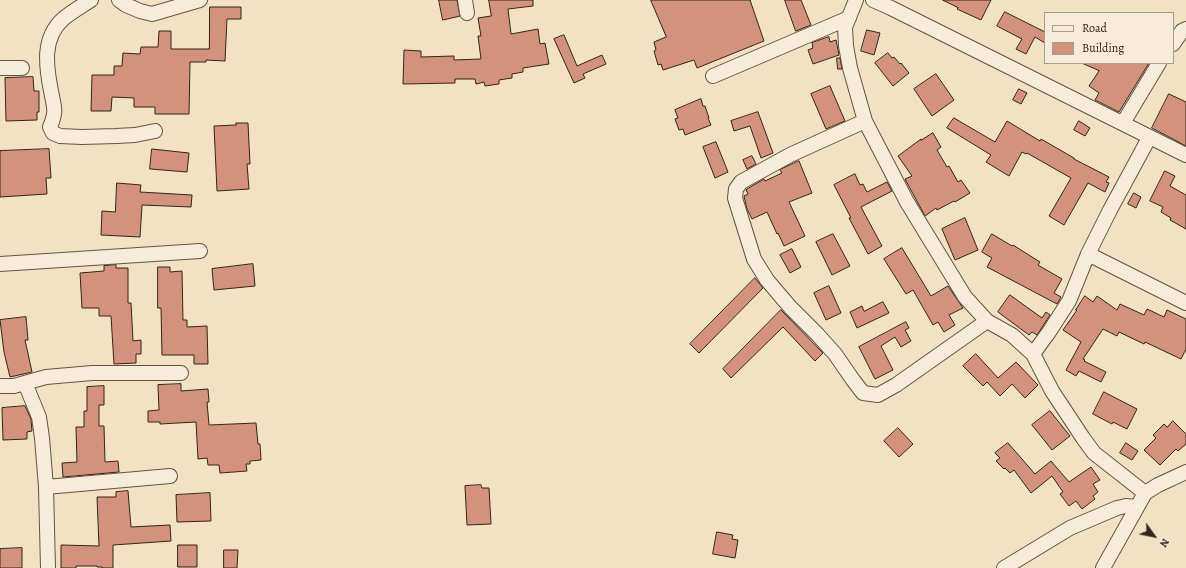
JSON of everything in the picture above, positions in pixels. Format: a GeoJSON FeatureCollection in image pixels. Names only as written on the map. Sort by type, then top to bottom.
{"type":"FeatureCollection","features":[{"type":"Feature","properties":{"kind":"street"},"geometry":{"type":"LineString","coordinates":[[91,0],[63,19],[49,39],[47,70],[55,109],[54,118],[50,127],[54,133],[60,136],[82,137],[135,135],[155,131]]}},
{"type":"Feature","properties":{"kind":"street"},"geometry":{"type":"LineString","coordinates":[[119,0],[140,11],[152,14],[200,0]]}},
{"type":"Feature","properties":{"kind":"street"},"geometry":{"type":"LineString","coordinates":[[856,0],[845,26],[846,46],[849,61],[865,121],[911,209],[966,297],[987,321],[1012,335],[1033,354],[1052,391],[1094,453],[1145,493]]}},
{"type":"Feature","properties":{"kind":"street"},"geometry":{"type":"LineString","coordinates":[[873,0],[892,4],[1123,123],[1149,138],[1186,155]]}},
{"type":"Feature","properties":{"kind":"street"},"geometry":{"type":"LineString","coordinates":[[713,76],[849,18]]}},
{"type":"Feature","properties":{"kind":"street"},"geometry":{"type":"LineString","coordinates":[[1174,43],[1182,31],[1186,29]]}},
{"type":"Feature","properties":{"kind":"street"},"geometry":{"type":"LineString","coordinates":[[1123,123],[1158,64]]}},
{"type":"Feature","properties":{"kind":"street"},"geometry":{"type":"LineString","coordinates":[[0,68],[22,68]]}},
{"type":"Feature","properties":{"kind":"street"},"geometry":{"type":"LineString","coordinates":[[865,121],[790,155],[741,182],[736,189],[735,198],[754,259],[767,280],[790,307],[835,354],[863,393],[878,395],[987,321]]}},
{"type":"Feature","properties":{"kind":"street"},"geometry":{"type":"LineString","coordinates":[[1033,354],[1069,301],[1088,254],[1149,138]]}},
{"type":"Feature","properties":{"kind":"street"},"geometry":{"type":"LineString","coordinates":[[0,264],[200,251]]}},
{"type":"Feature","properties":{"kind":"street"},"geometry":{"type":"LineString","coordinates":[[1088,254],[1186,303]]}},
{"type":"Feature","properties":{"kind":"street"},"geometry":{"type":"LineString","coordinates":[[0,386],[14,386],[46,377],[92,373],[181,373]]}},
{"type":"Feature","properties":{"kind":"street"},"geometry":{"type":"LineString","coordinates":[[25,383],[38,417],[42,438],[46,487],[48,568]]}},
{"type":"Feature","properties":{"kind":"street"},"geometry":{"type":"LineString","coordinates":[[1103,568],[1145,493],[1186,472]]}},
{"type":"Feature","properties":{"kind":"street"},"geometry":{"type":"LineString","coordinates":[[46,487],[170,476]]}},
{"type":"Feature","properties":{"kind":"street"},"geometry":{"type":"LineString","coordinates":[[1004,568],[1070,528],[1117,508],[1126,506],[1137,508]]}},
{"type":"Feature","properties":{"kind":"street"},"geometry":{"type":"LineString","coordinates":[[1113,550],[1115,568]]}},
{"type":"Feature","properties":{"kind":"building"},"geometry":{"type":"Polygon","coordinates":[[[439,0],[457,0],[460,16],[443,20],[439,0]]]}},
{"type":"Feature","properties":{"kind":"building"},"geometry":{"type":"Polygon","coordinates":[[[489,0],[533,0],[533,6],[508,9],[511,34],[538,29],[540,44],[545,43],[549,64],[523,68],[523,72],[512,74],[512,78],[499,80],[499,84],[485,86],[484,82],[476,84],[475,79],[455,79],[455,83],[403,84],[404,50],[421,51],[421,57],[454,56],[454,60],[481,59],[478,36],[481,36],[478,18],[491,16],[489,0]]]}},
{"type":"Feature","properties":{"kind":"building"},"geometry":{"type":"Polygon","coordinates":[[[651,0],[750,0],[764,41],[697,68],[694,60],[663,70],[661,64],[658,65],[654,51],[656,50],[654,42],[666,37],[651,0]]]}},
{"type":"Feature","properties":{"kind":"building"},"geometry":{"type":"Polygon","coordinates":[[[785,0],[801,0],[811,25],[796,31],[785,0]]]}},
{"type":"Feature","properties":{"kind":"building"},"geometry":{"type":"Polygon","coordinates":[[[943,0],[991,0],[981,20],[957,9],[958,8],[943,0]]]}},
{"type":"Feature","properties":{"kind":"building"},"geometry":{"type":"Polygon","coordinates":[[[210,7],[241,7],[241,19],[227,19],[225,61],[206,60],[206,62],[190,62],[189,114],[155,114],[155,107],[134,107],[134,98],[112,97],[111,111],[91,111],[92,75],[114,75],[114,66],[122,66],[123,53],[140,54],[141,47],[158,47],[159,31],[171,31],[171,49],[209,49],[210,7]]]}},
{"type":"Feature","properties":{"kind":"building"},"geometry":{"type":"Polygon","coordinates":[[[1005,12],[1044,32],[1044,42],[1035,37],[1026,54],[1016,49],[1022,39],[997,26],[1005,12]]]}},
{"type":"Feature","properties":{"kind":"building"},"geometry":{"type":"Polygon","coordinates":[[[867,30],[880,33],[874,55],[861,51],[867,30]]]}},
{"type":"Feature","properties":{"kind":"building"},"geometry":{"type":"Polygon","coordinates":[[[564,35],[577,66],[602,55],[606,64],[583,74],[585,78],[574,83],[554,39],[564,35]]]}},
{"type":"Feature","properties":{"kind":"building"},"geometry":{"type":"Polygon","coordinates":[[[829,37],[830,42],[836,40],[839,55],[813,64],[808,50],[813,48],[812,43],[829,37]]]}},
{"type":"Feature","properties":{"kind":"building"},"geometry":{"type":"Polygon","coordinates":[[[888,53],[892,58],[894,57],[900,64],[901,63],[909,73],[893,86],[875,63],[888,53]]]}},
{"type":"Feature","properties":{"kind":"building"},"geometry":{"type":"Polygon","coordinates":[[[837,58],[840,58],[842,69],[838,69],[837,58]]]}},
{"type":"Feature","properties":{"kind":"building"},"geometry":{"type":"Polygon","coordinates":[[[1084,64],[1148,64],[1119,112],[1095,100],[1099,93],[1089,86],[1099,71],[1084,64]]]}},
{"type":"Feature","properties":{"kind":"building"},"geometry":{"type":"Polygon","coordinates":[[[936,74],[954,100],[932,116],[914,89],[936,74]]]}},
{"type":"Feature","properties":{"kind":"building"},"geometry":{"type":"Polygon","coordinates":[[[33,77],[34,91],[39,91],[39,112],[37,112],[37,120],[6,121],[5,78],[33,77]]]}},
{"type":"Feature","properties":{"kind":"building"},"geometry":{"type":"Polygon","coordinates":[[[830,86],[845,121],[826,129],[811,94],[830,86]]]}},
{"type":"Feature","properties":{"kind":"building"},"geometry":{"type":"Polygon","coordinates":[[[1019,89],[1027,93],[1021,104],[1013,100],[1019,89]]]}},
{"type":"Feature","properties":{"kind":"building"},"geometry":{"type":"Polygon","coordinates":[[[1169,94],[1186,102],[1186,146],[1152,128],[1169,94]]]}},
{"type":"Feature","properties":{"kind":"building"},"geometry":{"type":"Polygon","coordinates":[[[701,99],[703,106],[705,106],[711,125],[685,135],[683,129],[679,130],[675,119],[678,118],[675,110],[701,99]]]}},
{"type":"Feature","properties":{"kind":"building"},"geometry":{"type":"Polygon","coordinates":[[[758,112],[773,153],[761,158],[750,126],[734,131],[731,121],[758,112]]]}},
{"type":"Feature","properties":{"kind":"building"},"geometry":{"type":"Polygon","coordinates":[[[954,118],[995,142],[1007,121],[1040,141],[1041,139],[1074,159],[1109,177],[1106,182],[1109,183],[1105,192],[1088,183],[1064,225],[1049,216],[1071,178],[1027,153],[1022,152],[1009,176],[986,162],[991,155],[947,128],[954,118]]]}},
{"type":"Feature","properties":{"kind":"building"},"geometry":{"type":"Polygon","coordinates":[[[1079,121],[1090,128],[1085,136],[1074,130],[1079,121]]]}},
{"type":"Feature","properties":{"kind":"building"},"geometry":{"type":"Polygon","coordinates":[[[236,123],[248,123],[250,164],[247,164],[249,189],[217,191],[214,126],[236,125],[236,123]]]}},
{"type":"Feature","properties":{"kind":"building"},"geometry":{"type":"Polygon","coordinates":[[[933,133],[941,147],[937,150],[947,167],[949,166],[958,182],[961,180],[970,193],[937,210],[936,208],[925,216],[905,179],[912,176],[898,156],[921,139],[933,133]]]}},
{"type":"Feature","properties":{"kind":"building"},"geometry":{"type":"Polygon","coordinates":[[[716,142],[728,172],[715,178],[703,147],[716,142]]]}},
{"type":"Feature","properties":{"kind":"building"},"geometry":{"type":"Polygon","coordinates":[[[49,149],[51,178],[46,178],[47,194],[0,197],[0,151],[49,149]]]}},
{"type":"Feature","properties":{"kind":"building"},"geometry":{"type":"Polygon","coordinates":[[[152,149],[189,153],[187,172],[150,169],[152,149]]]}},
{"type":"Feature","properties":{"kind":"building"},"geometry":{"type":"Polygon","coordinates":[[[752,156],[756,164],[747,169],[743,160],[752,156]]]}},
{"type":"Feature","properties":{"kind":"building"},"geometry":{"type":"Polygon","coordinates":[[[799,161],[812,193],[789,202],[805,236],[784,246],[767,212],[752,219],[747,209],[744,196],[748,194],[747,189],[764,179],[765,181],[782,173],[780,170],[799,161]]]}},
{"type":"Feature","properties":{"kind":"building"},"geometry":{"type":"Polygon","coordinates":[[[1165,171],[1175,176],[1170,186],[1186,195],[1186,229],[1170,220],[1171,218],[1161,212],[1163,207],[1150,201],[1165,171]]]}},
{"type":"Feature","properties":{"kind":"building"},"geometry":{"type":"Polygon","coordinates":[[[855,174],[860,185],[863,184],[867,192],[887,182],[892,191],[861,207],[882,246],[868,254],[834,185],[855,174]]]}},
{"type":"Feature","properties":{"kind":"building"},"geometry":{"type":"Polygon","coordinates":[[[117,183],[141,185],[140,192],[192,195],[191,207],[142,205],[140,237],[101,235],[102,211],[115,212],[117,183]]]}},
{"type":"Feature","properties":{"kind":"building"},"geometry":{"type":"Polygon","coordinates":[[[1134,193],[1141,197],[1136,208],[1128,204],[1134,193]]]}},
{"type":"Feature","properties":{"kind":"building"},"geometry":{"type":"Polygon","coordinates":[[[965,218],[978,250],[955,260],[942,229],[965,218]]]}},
{"type":"Feature","properties":{"kind":"building"},"geometry":{"type":"Polygon","coordinates":[[[833,234],[850,266],[832,275],[816,242],[833,234]]]}},
{"type":"Feature","properties":{"kind":"building"},"geometry":{"type":"Polygon","coordinates":[[[992,234],[1040,262],[1038,265],[1062,279],[1054,293],[1061,297],[1057,304],[987,267],[992,258],[982,252],[992,234]]]}},
{"type":"Feature","properties":{"kind":"building"},"geometry":{"type":"Polygon","coordinates":[[[902,248],[931,296],[948,286],[963,308],[949,315],[955,325],[944,332],[938,322],[933,325],[913,290],[906,294],[884,259],[902,248]]]}},
{"type":"Feature","properties":{"kind":"building"},"geometry":{"type":"Polygon","coordinates":[[[792,249],[801,267],[790,273],[780,255],[792,249]]]}},
{"type":"Feature","properties":{"kind":"building"},"geometry":{"type":"Polygon","coordinates":[[[253,264],[255,286],[214,290],[212,269],[253,264]]]}},
{"type":"Feature","properties":{"kind":"building"},"geometry":{"type":"Polygon","coordinates":[[[116,265],[116,268],[128,268],[128,303],[131,303],[133,341],[141,340],[141,354],[136,354],[136,363],[114,364],[111,316],[99,316],[99,308],[82,308],[80,273],[104,271],[104,266],[116,265]]]}},
{"type":"Feature","properties":{"kind":"building"},"geometry":{"type":"Polygon","coordinates":[[[158,267],[170,267],[170,272],[182,271],[183,320],[187,320],[187,327],[207,326],[208,364],[194,364],[194,355],[162,355],[161,308],[158,308],[158,267]]]}},
{"type":"Feature","properties":{"kind":"building"},"geometry":{"type":"Polygon","coordinates":[[[755,278],[763,288],[699,353],[690,344],[755,278]]]}},
{"type":"Feature","properties":{"kind":"building"},"geometry":{"type":"Polygon","coordinates":[[[829,286],[841,313],[826,320],[814,293],[829,286]]]}},
{"type":"Feature","properties":{"kind":"building"},"geometry":{"type":"Polygon","coordinates":[[[1010,295],[1042,318],[1046,312],[1050,315],[1037,335],[1032,332],[1029,335],[998,312],[1010,295]]]}},
{"type":"Feature","properties":{"kind":"building"},"geometry":{"type":"Polygon","coordinates":[[[1085,296],[1093,302],[1097,296],[1117,310],[1120,304],[1144,315],[1147,309],[1164,317],[1167,310],[1186,319],[1186,349],[1181,359],[1145,342],[1144,344],[1119,332],[1117,336],[1103,329],[1083,359],[1085,360],[1084,361],[1106,372],[1101,382],[1079,371],[1076,376],[1066,370],[1081,342],[1063,330],[1085,296]]]}},
{"type":"Feature","properties":{"kind":"building"},"geometry":{"type":"Polygon","coordinates":[[[883,302],[889,313],[857,328],[850,312],[862,306],[864,311],[883,302]]]}},
{"type":"Feature","properties":{"kind":"building"},"geometry":{"type":"Polygon","coordinates":[[[781,310],[823,353],[815,361],[783,327],[731,378],[723,369],[781,310]]]}},
{"type":"Feature","properties":{"kind":"building"},"geometry":{"type":"Polygon","coordinates":[[[26,317],[28,340],[25,340],[32,372],[10,377],[4,352],[0,320],[26,317]]]}},
{"type":"Feature","properties":{"kind":"building"},"geometry":{"type":"Polygon","coordinates":[[[906,322],[909,328],[905,330],[911,341],[901,347],[895,337],[881,346],[893,370],[875,379],[859,347],[906,322]]]}},
{"type":"Feature","properties":{"kind":"building"},"geometry":{"type":"Polygon","coordinates":[[[976,354],[998,378],[1016,362],[1038,385],[1025,398],[1012,384],[1000,396],[987,382],[983,386],[963,366],[976,354]]]}},
{"type":"Feature","properties":{"kind":"building"},"geometry":{"type":"Polygon","coordinates":[[[181,384],[181,391],[208,389],[209,402],[207,402],[209,425],[256,423],[261,460],[250,461],[250,464],[246,464],[247,471],[220,473],[219,465],[208,465],[207,458],[198,459],[196,422],[160,424],[160,422],[148,422],[148,411],[159,410],[158,385],[181,384]]]}},
{"type":"Feature","properties":{"kind":"building"},"geometry":{"type":"Polygon","coordinates":[[[104,386],[104,405],[99,405],[99,426],[104,426],[105,462],[118,461],[119,472],[63,477],[62,463],[77,462],[76,427],[84,427],[84,411],[87,411],[87,387],[104,386]]]}},
{"type":"Feature","properties":{"kind":"building"},"geometry":{"type":"Polygon","coordinates":[[[1104,392],[1137,409],[1127,429],[1113,422],[1112,424],[1093,414],[1104,392]]]}},
{"type":"Feature","properties":{"kind":"building"},"geometry":{"type":"Polygon","coordinates":[[[25,406],[31,419],[32,431],[27,432],[27,439],[3,440],[2,408],[25,406]]]}},
{"type":"Feature","properties":{"kind":"building"},"geometry":{"type":"Polygon","coordinates":[[[1050,411],[1070,436],[1052,450],[1032,425],[1050,411]]]}},
{"type":"Feature","properties":{"kind":"building"},"geometry":{"type":"Polygon","coordinates":[[[1173,421],[1186,434],[1186,444],[1178,451],[1176,449],[1160,465],[1144,450],[1156,438],[1153,435],[1164,424],[1167,427],[1173,421]]]}},
{"type":"Feature","properties":{"kind":"building"},"geometry":{"type":"Polygon","coordinates":[[[898,428],[913,444],[899,457],[884,441],[898,428]]]}},
{"type":"Feature","properties":{"kind":"building"},"geometry":{"type":"Polygon","coordinates":[[[1008,443],[1035,474],[1051,461],[1069,482],[1091,467],[1100,480],[1093,484],[1098,492],[1093,496],[1095,499],[1082,509],[1076,501],[1069,506],[1060,494],[1063,492],[1052,476],[1031,493],[1014,470],[1010,473],[996,461],[1000,458],[995,453],[1008,443]]]}},
{"type":"Feature","properties":{"kind":"building"},"geometry":{"type":"Polygon","coordinates":[[[1126,443],[1138,451],[1132,460],[1120,453],[1126,443]]]}},
{"type":"Feature","properties":{"kind":"building"},"geometry":{"type":"Polygon","coordinates":[[[481,485],[482,488],[489,488],[491,524],[467,525],[465,486],[481,485]]]}},
{"type":"Feature","properties":{"kind":"building"},"geometry":{"type":"Polygon","coordinates":[[[128,491],[131,527],[170,525],[171,541],[113,545],[113,568],[76,566],[76,568],[61,568],[61,545],[99,546],[97,497],[116,497],[116,492],[128,491]]]}},
{"type":"Feature","properties":{"kind":"building"},"geometry":{"type":"Polygon","coordinates":[[[210,493],[211,521],[177,522],[176,495],[210,493]]]}},
{"type":"Feature","properties":{"kind":"building"},"geometry":{"type":"Polygon","coordinates":[[[717,532],[733,535],[732,539],[738,540],[735,558],[713,554],[717,532]]]}},
{"type":"Feature","properties":{"kind":"building"},"geometry":{"type":"Polygon","coordinates":[[[178,545],[197,545],[197,567],[178,567],[178,545]]]}},
{"type":"Feature","properties":{"kind":"building"},"geometry":{"type":"Polygon","coordinates":[[[22,548],[22,568],[0,568],[0,549],[22,548]]]}},
{"type":"Feature","properties":{"kind":"building"},"geometry":{"type":"Polygon","coordinates":[[[224,550],[238,550],[237,568],[224,568],[224,550]]]}}]}
